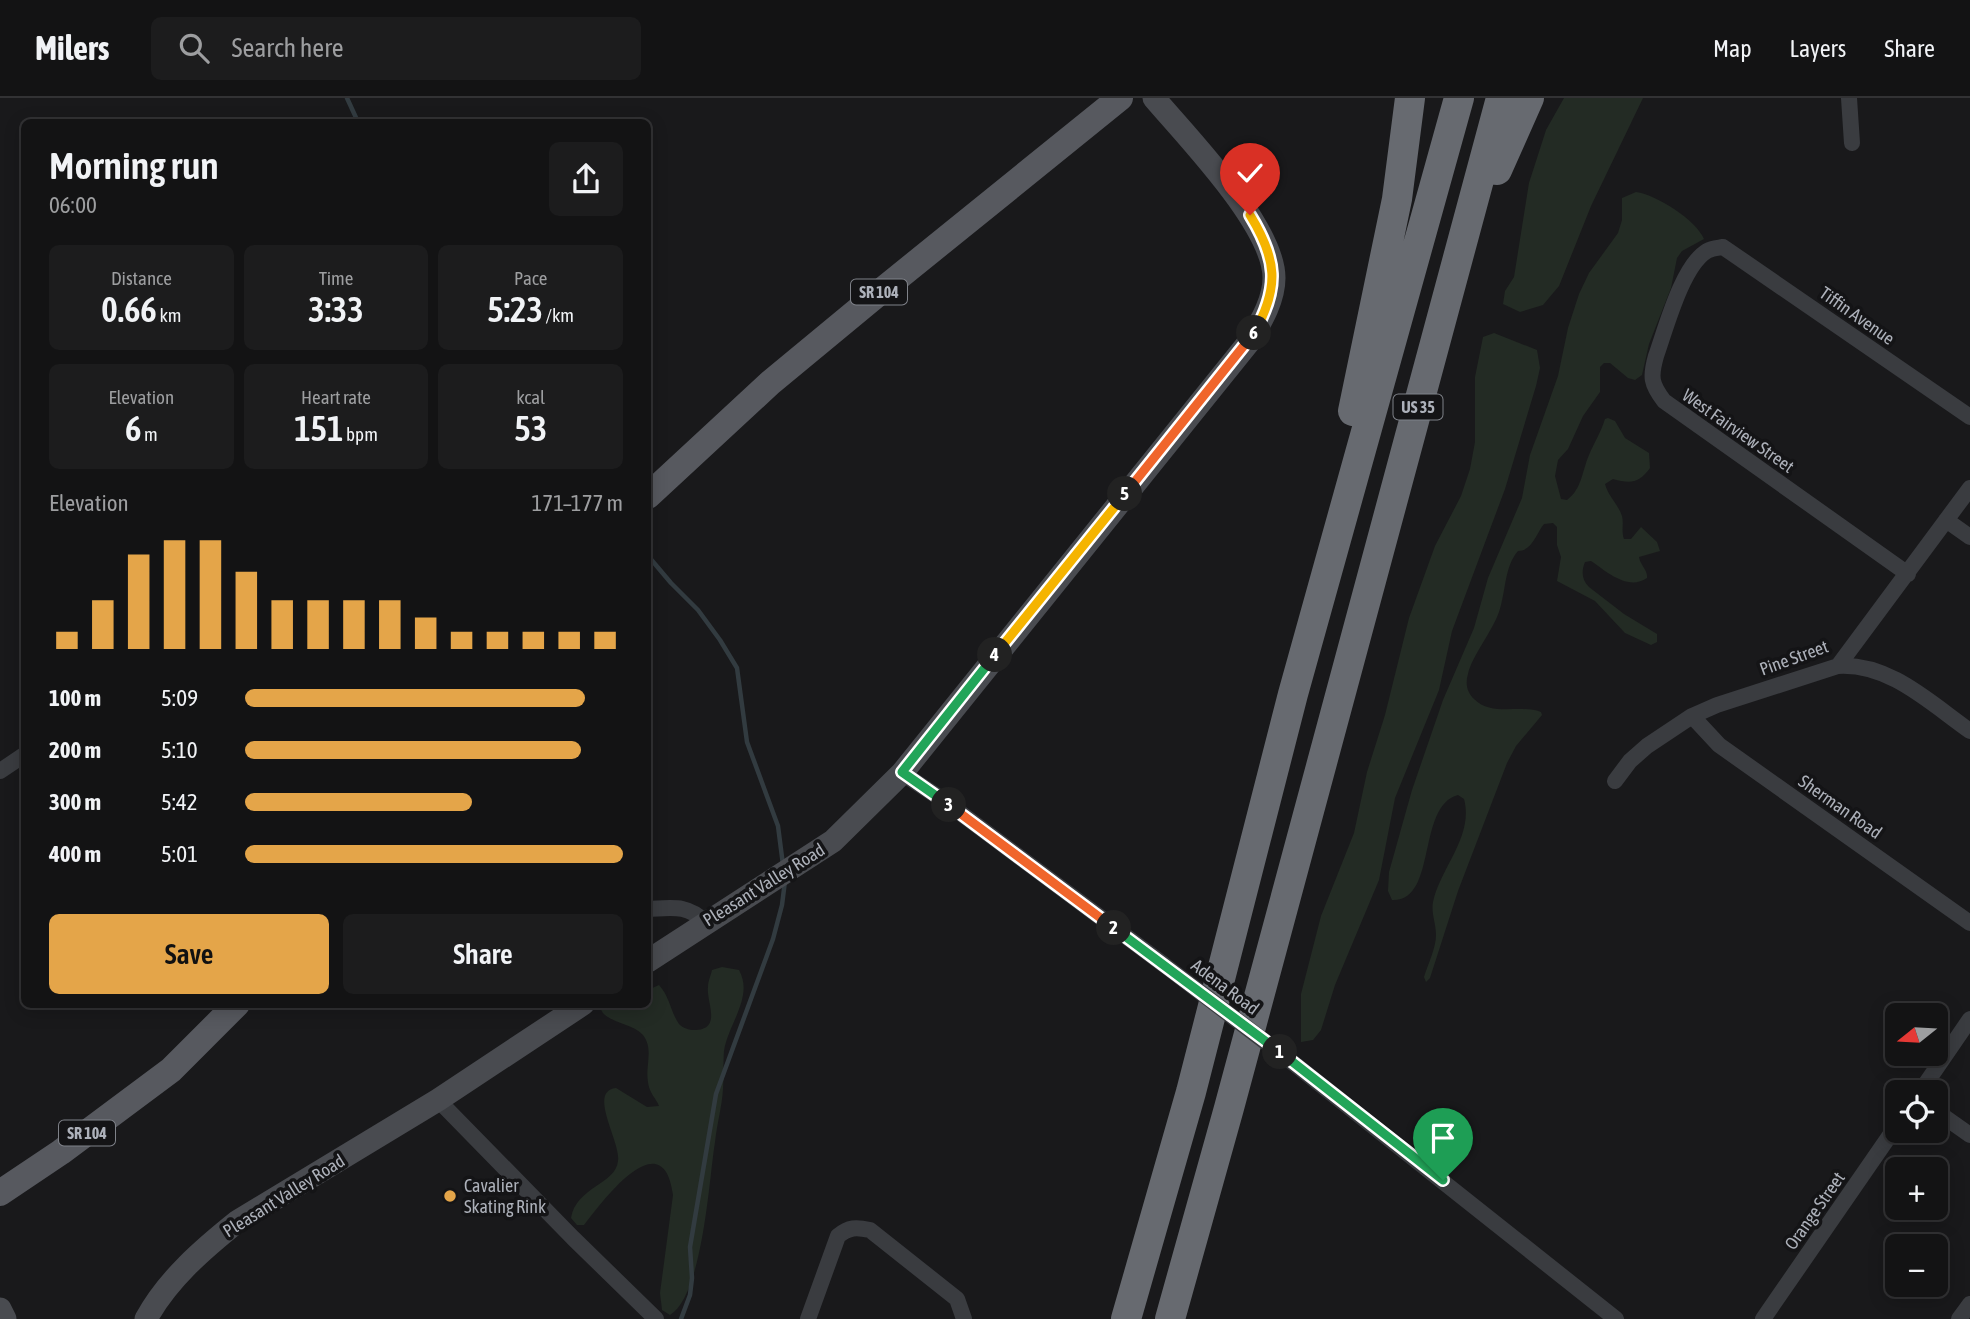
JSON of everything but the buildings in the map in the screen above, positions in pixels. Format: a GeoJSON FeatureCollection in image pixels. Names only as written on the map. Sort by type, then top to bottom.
{"type":"FeatureCollection","features":[{"type":"Feature","properties":{"kind":"highway"},"geometry":{"type":"LineString","coordinates":[[1339,530],[1341,469],[1397,199],[1410,98]]}},
{"type":"Feature","properties":{"kind":"highway","name":"US 35"},"geometry":{"type":"LineString","coordinates":[[1126,1319],[1191,1092],[1293,694],[1459,98]]}},
{"type":"Feature","properties":{"kind":"highway","name":"US 35"},"geometry":{"type":"LineString","coordinates":[[1170,1319],[1501,98]]}},
{"type":"Feature","properties":{"kind":"highway"},"geometry":{"type":"LineString","coordinates":[[1466,225],[1488,191],[1529,98]]}},
{"type":"Feature","properties":{"kind":"main road","name":"SR 104"},"geometry":{"type":"LineString","coordinates":[[651,493],[770,383],[1120,98]]}},
{"type":"Feature","properties":{"kind":"main road","name":"SR 104"},"geometry":{"type":"LineString","coordinates":[[0,1193],[61,1152],[171,1070],[233,1008]]}},
{"type":"Feature","properties":{"kind":"street","name":"Pleasant Valley Road"},"geometry":{"type":"LineString","coordinates":[[651,959],[833,841],[902,772],[1249,342],[1265,315],[1274,280],[1272,263],[1260,231],[1154,98]]}},
{"type":"Feature","properties":{"kind":"street"},"geometry":{"type":"LineString","coordinates":[[1849,98],[1852,143]]}},
{"type":"Feature","properties":{"kind":"street","name":"Tiffin Avenue"},"geometry":{"type":"LineString","coordinates":[[1723,247],[1970,417]]}},
{"type":"Feature","properties":{"kind":"street","name":"West Fairview Street"},"geometry":{"type":"LineString","coordinates":[[1723,247],[1709,249],[1688,271],[1656,356],[1652,370],[1653,387],[1664,401],[1908,574]]}},
{"type":"Feature","properties":{"kind":"street","name":"Pine Street"},"geometry":{"type":"LineString","coordinates":[[1615,781],[1630,761],[1647,746],[1692,716],[1728,701],[1838,666],[1970,488]]}},
{"type":"Feature","properties":{"kind":"street"},"geometry":{"type":"LineString","coordinates":[[1946,520],[1970,537]]}},
{"type":"Feature","properties":{"kind":"street"},"geometry":{"type":"LineString","coordinates":[[1838,666],[1855,665],[1884,673],[1970,731]]}},
{"type":"Feature","properties":{"kind":"street","name":"Sherman Road"},"geometry":{"type":"LineString","coordinates":[[1692,716],[1719,745],[1970,923]]}},
{"type":"Feature","properties":{"kind":"street"},"geometry":{"type":"LineString","coordinates":[[0,771],[21,757]]}},
{"type":"Feature","properties":{"kind":"street","name":"Adena Road"},"geometry":{"type":"LineString","coordinates":[[902,772],[1297,1066],[1616,1319]]}},
{"type":"Feature","properties":{"kind":"street"},"geometry":{"type":"LineString","coordinates":[[651,909],[679,908],[694,911],[705,922]]}},
{"type":"Feature","properties":{"kind":"street","name":"Pleasant Valley Road"},"geometry":{"type":"LineString","coordinates":[[146,1319],[168,1286],[212,1242],[238,1221],[438,1100],[577,1008]]}},
{"type":"Feature","properties":{"kind":"street"},"geometry":{"type":"LineString","coordinates":[[1928,1080],[1970,1019]]}},
{"type":"Feature","properties":{"kind":"street"},"geometry":{"type":"LineString","coordinates":[[438,1100],[656,1319]]}},
{"type":"Feature","properties":{"kind":"street"},"geometry":{"type":"LineString","coordinates":[[1948,1119],[1970,1135]]}},
{"type":"Feature","properties":{"kind":"street","name":"Orange Street"},"geometry":{"type":"LineString","coordinates":[[1763,1319],[1885,1142]]}},
{"type":"Feature","properties":{"kind":"street"},"geometry":{"type":"LineString","coordinates":[[808,1319],[838,1236],[848,1228],[870,1230],[957,1299],[964,1319]]}},
{"type":"Feature","properties":{"kind":"street"},"geometry":{"type":"LineString","coordinates":[[1959,1319],[1970,1304]]}},
{"type":"Feature","properties":{"kind":"street"},"geometry":{"type":"LineString","coordinates":[[0,1309],[5,1319]]}},
{"type":"Feature","properties":{"kind":"shaded area"},"geometry":{"type":"Polygon","coordinates":[[[1564,98],[1643,98],[1591,206],[1559,286],[1543,305],[1520,312],[1503,304],[1505,291],[1514,277],[1529,183],[1546,130],[1564,98]]]}},
{"type":"Feature","properties":{"kind":"shaded area"},"geometry":{"type":"Polygon","coordinates":[[[1636,192],[1675,209],[1693,224],[1704,239],[1682,251],[1677,258],[1671,288],[1649,344],[1642,375],[1635,380],[1628,378],[1610,363],[1604,363],[1600,367],[1600,392],[1583,416],[1568,449],[1558,460],[1555,476],[1561,499],[1567,500],[1579,485],[1589,455],[1605,419],[1608,418],[1615,421],[1625,438],[1649,453],[1650,468],[1642,477],[1630,482],[1613,479],[1605,484],[1622,516],[1624,539],[1631,539],[1641,527],[1657,542],[1660,551],[1639,557],[1647,578],[1625,581],[1591,561],[1585,562],[1583,572],[1589,587],[1624,614],[1657,634],[1657,642],[1651,645],[1625,633],[1595,601],[1557,581],[1561,557],[1557,545],[1557,527],[1553,523],[1544,524],[1530,545],[1513,557],[1499,612],[1470,667],[1467,688],[1474,699],[1489,708],[1533,710],[1541,712],[1542,715],[1516,746],[1507,763],[1458,891],[1430,978],[1426,982],[1424,977],[1436,940],[1433,902],[1461,839],[1466,813],[1464,799],[1458,795],[1445,803],[1436,816],[1422,871],[1416,886],[1406,897],[1392,900],[1388,891],[1389,872],[1412,790],[1443,700],[1474,628],[1488,578],[1522,498],[1530,455],[1558,376],[1568,328],[1579,294],[1589,273],[1618,233],[1622,220],[1622,198],[1636,192]]]}},
{"type":"Feature","properties":{"kind":"shaded area"},"geometry":{"type":"Polygon","coordinates":[[[1494,333],[1537,350],[1540,368],[1536,386],[1505,489],[1452,631],[1439,690],[1395,798],[1379,880],[1335,985],[1321,1030],[1313,1040],[1301,1042],[1301,994],[1321,916],[1354,833],[1367,772],[1385,715],[1409,618],[1435,546],[1461,496],[1470,469],[1475,442],[1475,377],[1483,337],[1494,333]]]}},
{"type":"Feature","properties":{"kind":"shaded area"},"geometry":{"type":"Polygon","coordinates":[[[722,967],[739,970],[744,990],[724,1051],[722,1095],[703,1235],[690,1285],[681,1303],[670,1315],[662,1310],[660,1293],[673,1195],[667,1174],[658,1165],[645,1165],[632,1172],[584,1225],[577,1225],[571,1218],[580,1199],[616,1169],[618,1153],[604,1098],[608,1091],[616,1088],[647,1107],[659,1106],[651,1092],[647,1076],[649,1052],[646,1040],[632,1027],[611,1019],[601,1008],[651,1008],[651,989],[659,985],[666,994],[679,1024],[690,1030],[703,1029],[711,1020],[708,987],[712,970],[722,967]]]}},
{"type":"Feature","properties":{"kind":"waterway"},"geometry":{"type":"LineString","coordinates":[[347,98],[357,119]]}},
{"type":"Feature","properties":{"kind":"waterway"},"geometry":{"type":"LineString","coordinates":[[651,559],[698,610],[737,668],[747,742],[778,826],[783,865]]}},
{"type":"Feature","properties":{"kind":"waterway"},"geometry":{"type":"LineString","coordinates":[[681,1319],[690,1295],[690,1247],[716,1094],[773,939],[785,881]]}},
{"type":"Feature","properties":{"kind":"place","name":"Cavalier Skating Rink"},"geometry":{"type":"Point","coordinates":[450,1196]}},
{"type":"Feature","properties":{"kind":"route"},"geometry":{"type":"LineString","coordinates":[[1250,215],[1267,246],[1274,280],[1265,315],[1249,342],[902,772],[1163,964],[1443,1180]]}}]}
